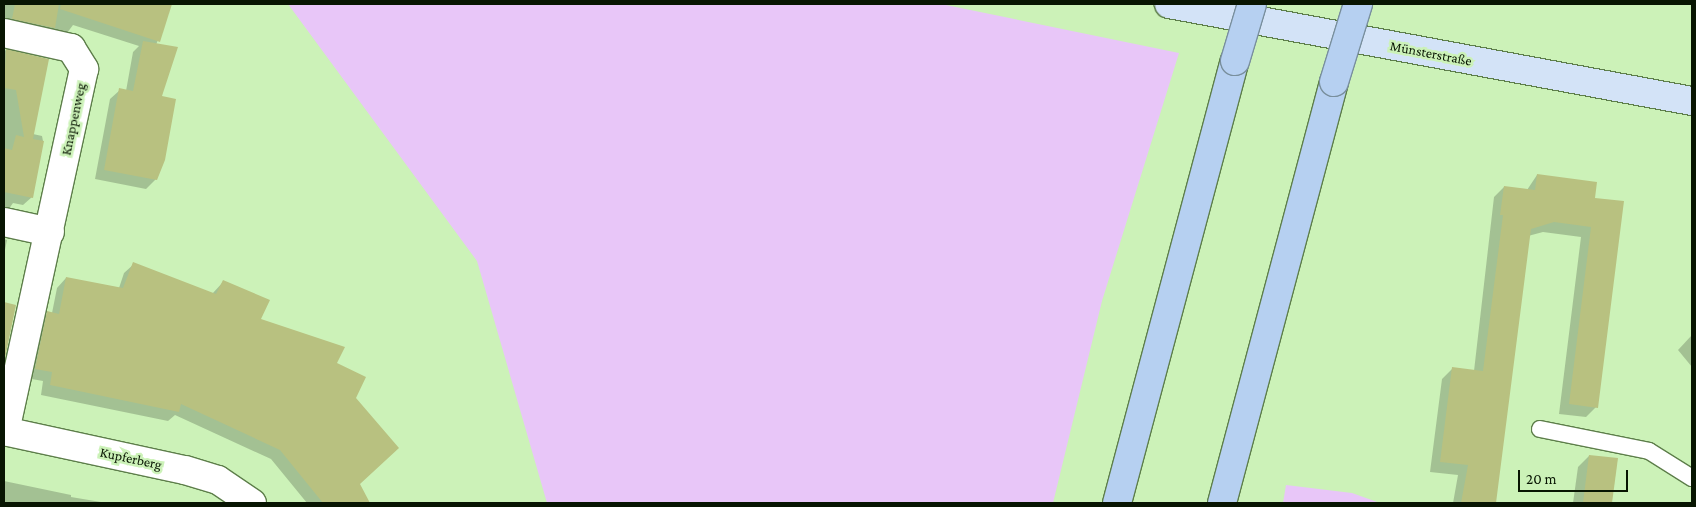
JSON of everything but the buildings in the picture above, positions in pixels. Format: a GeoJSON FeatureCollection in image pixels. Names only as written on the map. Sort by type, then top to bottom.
{"type":"FeatureCollection","features":[{"type":"Feature","properties":{"kind":"highway"},"geometry":{"type":"LineString","coordinates":[[1117,503],[1235,61],[1252,4]]}},
{"type":"Feature","properties":{"kind":"highway"},"geometry":{"type":"LineString","coordinates":[[1222,503],[1334,82],[1358,4]]}},
{"type":"Feature","properties":{"kind":"main road","name":"Münsterstraße"},"geometry":{"type":"LineString","coordinates":[[1169,4],[1692,101]]}},
{"type":"Feature","properties":{"kind":"street","name":"Knappenweg"},"geometry":{"type":"LineString","coordinates":[[4,34],[71,48],[84,70],[50,232],[4,431]]}},
{"type":"Feature","properties":{"kind":"street"},"geometry":{"type":"LineString","coordinates":[[4,222],[50,232]]}},
{"type":"Feature","properties":{"kind":"street","name":"Kupferberg"},"geometry":{"type":"LineString","coordinates":[[4,431],[185,470],[218,480],[252,503]]}},
{"type":"Feature","properties":{"kind":"lane"},"geometry":{"type":"LineString","coordinates":[[1540,429],[1649,451],[1692,478]]}},
{"type":"Feature","properties":{"kind":"shaded area"},"geometry":{"type":"Polygon","coordinates":[[[288,4],[941,4],[1179,53],[1102,301],[1053,503],[547,503],[477,261],[288,4]]]}},
{"type":"Feature","properties":{"kind":"shaded area"},"geometry":{"type":"Polygon","coordinates":[[[1286,485],[1352,493],[1380,503],[1283,503],[1286,485]]]}}]}
